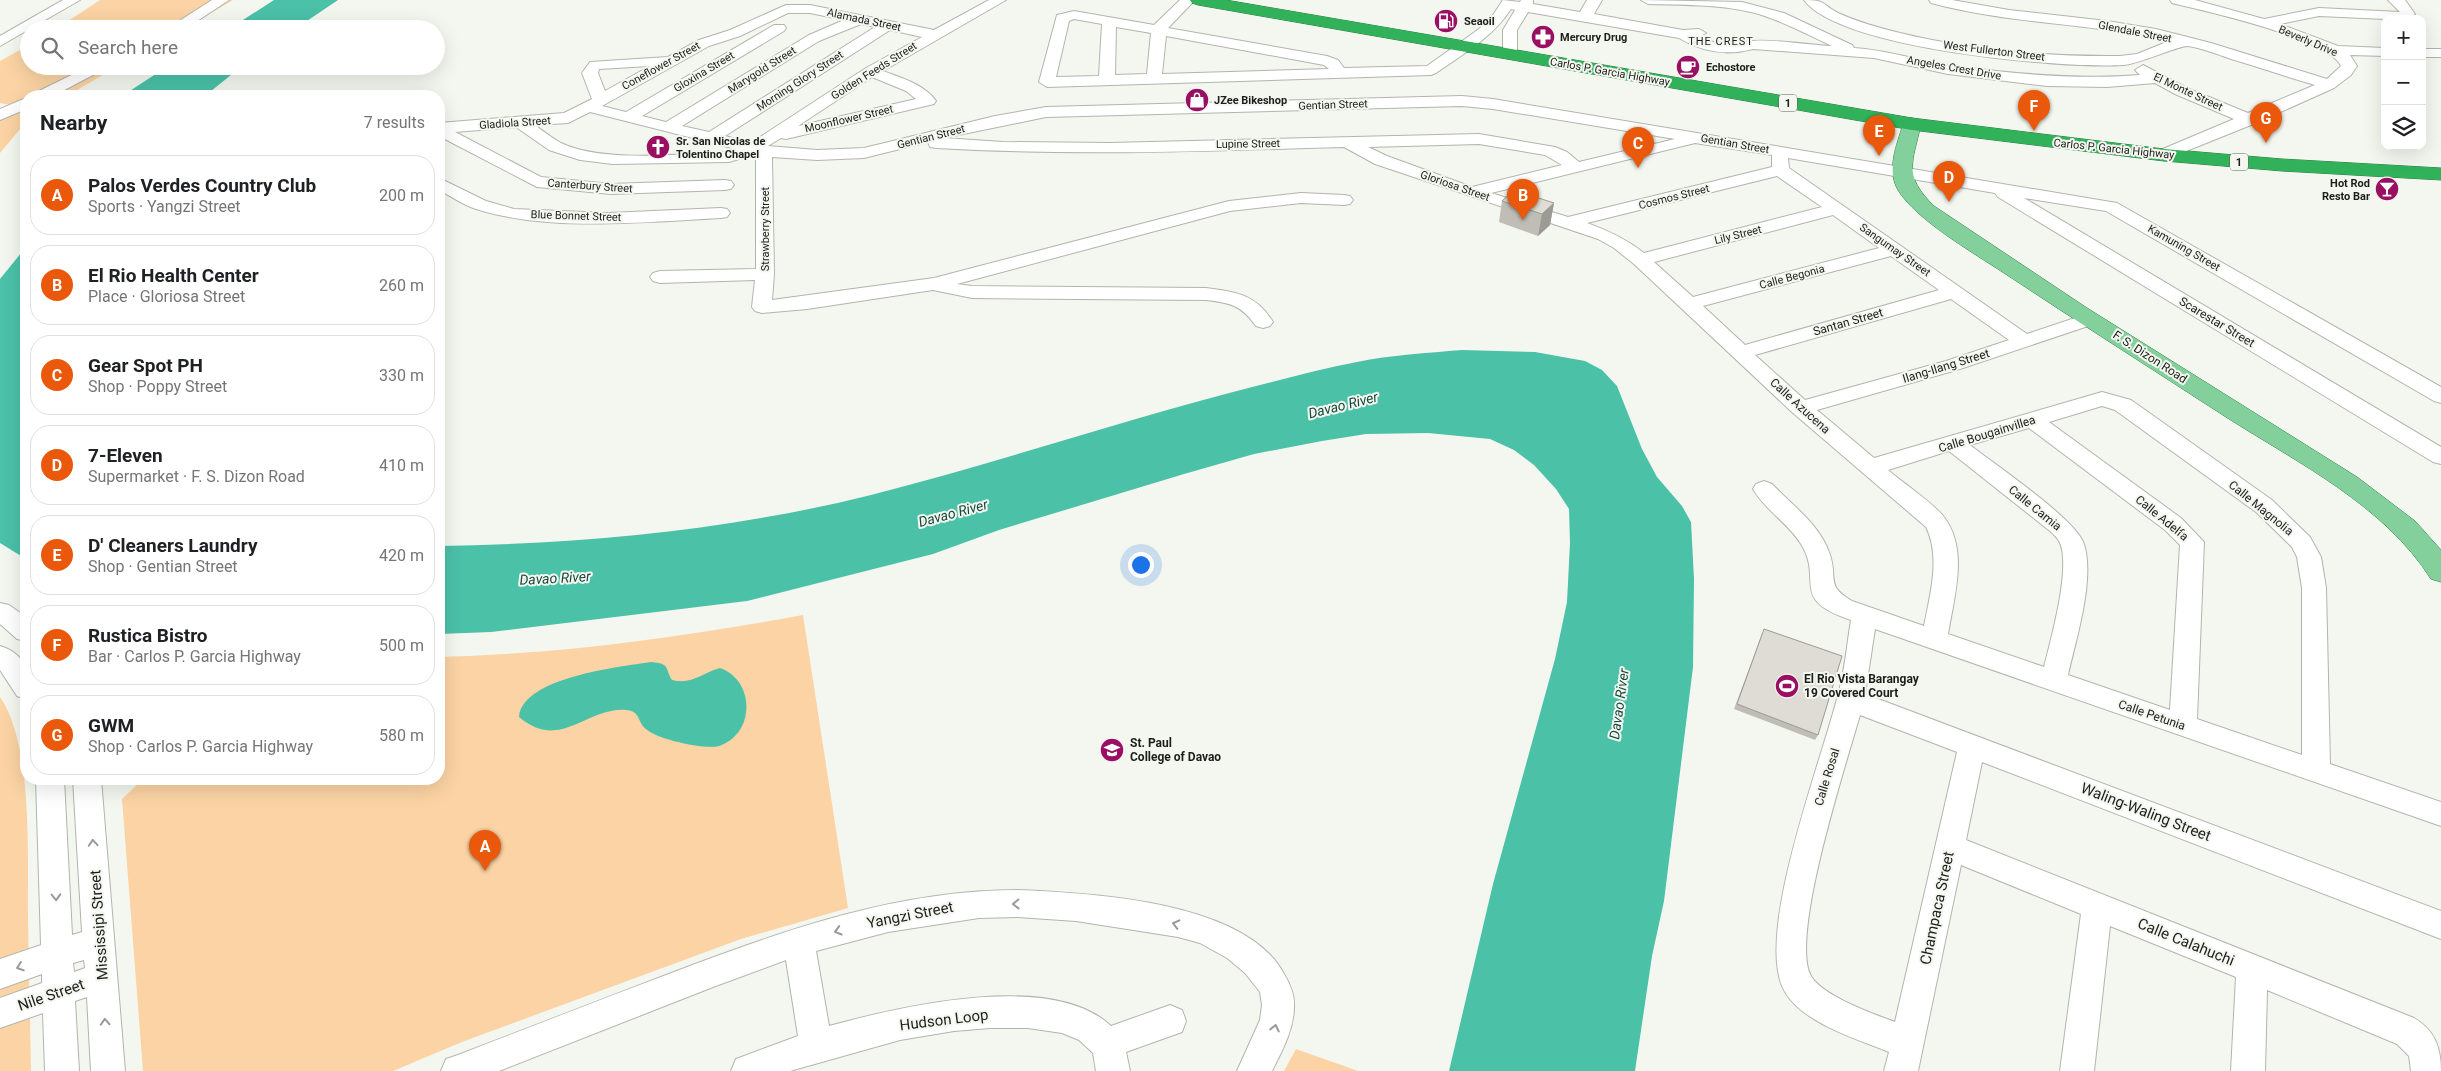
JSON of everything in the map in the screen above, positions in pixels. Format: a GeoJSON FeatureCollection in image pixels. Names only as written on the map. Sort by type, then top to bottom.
{"type":"FeatureCollection","features":[{"type":"Feature","properties":{"kind":"highway","name":"Carlos P. Garcia Highway"},"geometry":{"type":"LineString","coordinates":[[1198,0],[1912,124],[2164,155],[2282,165],[2441,174]]}},
{"type":"Feature","properties":{"kind":"main road"},"geometry":{"type":"LineString","coordinates":[[1902,172],[1912,124]]}},
{"type":"Feature","properties":{"kind":"main road","name":"F. S. Dizon Road"},"geometry":{"type":"LineString","coordinates":[[1902,172],[1905,187],[1911,196],[1927,210],[2090,319],[2339,478],[2406,529],[2440,567]]}},
{"type":"Feature","properties":{"kind":"street"},"geometry":{"type":"LineString","coordinates":[[189,20],[222,0]]}},
{"type":"Feature","properties":{"kind":"street","name":"Golden Feeds Street"},"geometry":{"type":"LineString","coordinates":[[763,146],[871,71],[998,0]]}},
{"type":"Feature","properties":{"kind":"street"},"geometry":{"type":"LineString","coordinates":[[1154,79],[1159,28],[1188,0]]}},
{"type":"Feature","properties":{"kind":"street"},"geometry":{"type":"LineString","coordinates":[[1580,18],[1595,0]]}},
{"type":"Feature","properties":{"kind":"street"},"geometry":{"type":"LineString","coordinates":[[1648,0],[1712,2],[1754,9],[1790,21],[1858,53]]}},
{"type":"Feature","properties":{"kind":"street","name":"West Fullerton Street"},"geometry":{"type":"LineString","coordinates":[[1811,0],[1827,13],[1855,25],[1919,41],[2008,55],[2128,60],[2183,41]]}},
{"type":"Feature","properties":{"kind":"street","name":"Glendale Street"},"geometry":{"type":"LineString","coordinates":[[1936,0],[1972,8],[2134,29],[2183,41],[2329,86]]}},
{"type":"Feature","properties":{"kind":"street","name":"Beverly Drive"},"geometry":{"type":"LineString","coordinates":[[2164,155],[2329,86],[2346,72],[2349,66],[2345,58],[2336,50],[2264,23],[2184,0]]}},
{"type":"Feature","properties":{"kind":"street"},"geometry":{"type":"LineString","coordinates":[[2264,23],[2319,12],[2401,16],[2408,14],[2403,5],[2395,0]]}},
{"type":"Feature","properties":{"kind":"street"},"geometry":{"type":"LineString","coordinates":[[54,20],[79,2]]}},
{"type":"Feature","properties":{"kind":"street"},"geometry":{"type":"LineString","coordinates":[[1496,21],[1508,2]]}},
{"type":"Feature","properties":{"kind":"street","name":"Angeles Crest Drive"},"geometry":{"type":"LineString","coordinates":[[1508,2],[1521,11],[1551,18],[1580,18],[1683,34],[1715,33]]}},
{"type":"Feature","properties":{"kind":"street","name":"Alamada Street"},"geometry":{"type":"LineString","coordinates":[[792,8],[810,9],[935,34]]}},
{"type":"Feature","properties":{"kind":"street","name":"Coneflower Street"},"geometry":{"type":"LineString","coordinates":[[594,104],[704,43],[761,22],[792,8]]}},
{"type":"Feature","properties":{"kind":"street"},"geometry":{"type":"LineString","coordinates":[[1340,73],[1334,64],[1327,60],[1159,28],[1074,15],[1063,16],[1047,82],[1154,79],[1340,73],[1431,70],[1496,21],[1521,11]]}},
{"type":"Feature","properties":{"kind":"street"},"geometry":{"type":"LineString","coordinates":[[1510,55],[1509,39],[1521,11]]}},
{"type":"Feature","properties":{"kind":"street","name":"Marygold Street"},"geometry":{"type":"LineString","coordinates":[[668,127],[818,36],[860,19]]}},
{"type":"Feature","properties":{"kind":"street"},"geometry":{"type":"LineString","coordinates":[[1107,80],[1109,20]]}},
{"type":"Feature","properties":{"kind":"street"},"geometry":{"type":"LineString","coordinates":[[761,22],[818,36]]}},
{"type":"Feature","properties":{"kind":"street","name":"Morning Glory Street"},"geometry":{"type":"LineString","coordinates":[[711,138],[888,24]]}},
{"type":"Feature","properties":{"kind":"street","name":"Gloxina Street"},"geometry":{"type":"LineString","coordinates":[[629,118],[790,29]]}},
{"type":"Feature","properties":{"kind":"street","name":"Angeles Crest Drive"},"geometry":{"type":"LineString","coordinates":[[1683,34],[1698,44],[1724,49],[1737,50],[1753,45]]}},
{"type":"Feature","properties":{"kind":"street","name":"Angeles Crest Drive"},"geometry":{"type":"LineString","coordinates":[[1731,35],[1753,45],[1890,56],[1957,70],[2047,82],[2107,82],[2156,78]]}},
{"type":"Feature","properties":{"kind":"street"},"geometry":{"type":"LineString","coordinates":[[0,42],[20,36]]}},
{"type":"Feature","properties":{"kind":"street"},"geometry":{"type":"LineString","coordinates":[[0,54],[20,42]]}},
{"type":"Feature","properties":{"kind":"street"},"geometry":{"type":"LineString","coordinates":[[2336,50],[2381,52]]}},
{"type":"Feature","properties":{"kind":"street"},"geometry":{"type":"LineString","coordinates":[[2426,53],[2441,53]]}},
{"type":"Feature","properties":{"kind":"street","name":"El Monte Street"},"geometry":{"type":"LineString","coordinates":[[2128,60],[2156,78],[2250,120]]}},
{"type":"Feature","properties":{"kind":"street"},"geometry":{"type":"LineString","coordinates":[[594,104],[590,70],[596,65],[670,61]]}},
{"type":"Feature","properties":{"kind":"street","name":"Moonflower Street"},"geometry":{"type":"LineString","coordinates":[[763,146],[928,101],[911,88],[871,71]]}},
{"type":"Feature","properties":{"kind":"street"},"geometry":{"type":"LineString","coordinates":[[53,90],[84,75]]}},
{"type":"Feature","properties":{"kind":"street","name":"Gentian Street"},"geometry":{"type":"LineString","coordinates":[[594,104],[629,118],[711,138],[763,146],[795,155],[850,155],[915,142],[995,121],[1046,112],[1462,101],[1493,104],[1700,138],[1780,161],[1902,172]]}},
{"type":"Feature","properties":{"kind":"street","name":"Gladiola Street"},"geometry":{"type":"LineString","coordinates":[[445,128],[563,119],[594,104]]}},
{"type":"Feature","properties":{"kind":"street"},"geometry":{"type":"LineString","coordinates":[[0,116],[20,106]]}},
{"type":"Feature","properties":{"kind":"street"},"geometry":{"type":"LineString","coordinates":[[519,122],[556,146],[588,156],[648,160],[729,156],[763,146]]}},
{"type":"Feature","properties":{"kind":"street","name":"Canterbury Street"},"geometry":{"type":"LineString","coordinates":[[445,132],[537,182],[611,189],[725,185]]}},
{"type":"Feature","properties":{"kind":"street"},"geometry":{"type":"LineString","coordinates":[[1471,192],[1700,138]]}},
{"type":"Feature","properties":{"kind":"street","name":"Lupine Street"},"geometry":{"type":"LineString","coordinates":[[915,142],[1063,148],[1489,140],[1557,153],[1576,168]]}},
{"type":"Feature","properties":{"kind":"street","name":"Gloriosa Street"},"geometry":{"type":"LineString","coordinates":[[1347,142],[1381,160],[1567,223]]}},
{"type":"Feature","properties":{"kind":"street","name":"Strawberry Street"},"geometry":{"type":"LineString","coordinates":[[763,146],[765,274],[762,307],[807,303],[935,284]]}},
{"type":"Feature","properties":{"kind":"street"},"geometry":{"type":"LineString","coordinates":[[718,232],[729,156]]}},
{"type":"Feature","properties":{"kind":"street","name":"Sangumay Street"},"geometry":{"type":"LineString","coordinates":[[1780,161],[1836,209],[2024,341]]}},
{"type":"Feature","properties":{"kind":"street","name":"Cosmos Street"},"geometry":{"type":"LineString","coordinates":[[1567,223],[1780,161]]}},
{"type":"Feature","properties":{"kind":"street","name":"Kamuning Street"},"geometry":{"type":"LineString","coordinates":[[1902,172],[2098,204],[2117,210],[2441,396]]}},
{"type":"Feature","properties":{"kind":"street","name":"Blue Bonnet Street"},"geometry":{"type":"LineString","coordinates":[[445,186],[480,205],[522,214],[608,218],[721,213]]}},
{"type":"Feature","properties":{"kind":"street","name":"Scarestar Street"},"geometry":{"type":"LineString","coordinates":[[1994,187],[2441,457]]}},
{"type":"Feature","properties":{"kind":"street"},"geometry":{"type":"LineString","coordinates":[[935,284],[1230,206],[1301,198],[1344,200]]}},
{"type":"Feature","properties":{"kind":"street","name":"Lily Street"},"geometry":{"type":"LineString","coordinates":[[1641,260],[1836,209]]}},
{"type":"Feature","properties":{"kind":"street","name":"Calle Azucena"},"geometry":{"type":"LineString","coordinates":[[1567,223],[1613,240],[1641,260],[1801,408],[1935,522],[1945,540],[1946,560],[1934,640]]}},
{"type":"Feature","properties":{"kind":"street","name":"Calle Begonia"},"geometry":{"type":"LineString","coordinates":[[1689,304],[1894,250]]}},
{"type":"Feature","properties":{"kind":"street"},"geometry":{"type":"LineString","coordinates":[[660,277],[765,274]]}},
{"type":"Feature","properties":{"kind":"street"},"geometry":{"type":"LineString","coordinates":[[935,284],[945,288],[972,292],[1206,294],[1232,297],[1248,303],[1258,312],[1263,322]]}},
{"type":"Feature","properties":{"kind":"street","name":"Santan Street"},"geometry":{"type":"LineString","coordinates":[[1742,352],[1954,292]]}},
{"type":"Feature","properties":{"kind":"street","name":"Ilang-Ilang Street"},"geometry":{"type":"LineString","coordinates":[[1801,408],[1953,365],[2090,319]]}},
{"type":"Feature","properties":{"kind":"street","name":"Calle Bougainvillea"},"geometry":{"type":"LineString","coordinates":[[1871,467],[2102,399]]}},
{"type":"Feature","properties":{"kind":"street","name":"Calle Magnolia"},"geometry":{"type":"LineString","coordinates":[[2102,399],[2123,404],[2264,506],[2289,528],[2302,543],[2309,557],[2314,588],[2316,771]]}},
{"type":"Feature","properties":{"kind":"street","name":"Calle Adelfa"},"geometry":{"type":"LineString","coordinates":[[2033,420],[2173,524],[2192,542],[2183,725]]}},
{"type":"Feature","properties":{"kind":"street","name":"Calle Camia"},"geometry":{"type":"LineString","coordinates":[[1954,444],[2058,525],[2073,543],[2075,552],[2072,595],[2054,681]]}},
{"type":"Feature","properties":{"kind":"street"},"geometry":{"type":"LineString","coordinates":[[1764,489],[1814,546],[1820,562],[1822,592],[1826,598],[1843,608],[1864,616]]}},
{"type":"Feature","properties":{"kind":"street"},"geometry":{"type":"LineString","coordinates":[[0,612],[20,626]]}},
{"type":"Feature","properties":{"kind":"street","name":"Calle Petunia"},"geometry":{"type":"LineString","coordinates":[[1864,616],[2441,814]]}},
{"type":"Feature","properties":{"kind":"street","name":"Calle Rosal"},"geometry":{"type":"LineString","coordinates":[[1864,616],[1851,700],[1813,824],[1796,908],[1791,967],[1795,980],[1803,993],[1904,1057]]}},
{"type":"Feature","properties":{"kind":"street"},"geometry":{"type":"LineString","coordinates":[[0,656],[10,664],[20,680]]}},
{"type":"Feature","properties":{"kind":"street","name":"Waling-Waling Street"},"geometry":{"type":"LineString","coordinates":[[1851,700],[2441,925]]}},
{"type":"Feature","properties":{"kind":"street","name":"Champaca Street"},"geometry":{"type":"LineString","coordinates":[[1904,1057],[1972,746]]}},
{"type":"Feature","properties":{"kind":"street"},"geometry":{"type":"LineString","coordinates":[[50,785],[62,1071]]}},
{"type":"Feature","properties":{"kind":"street","name":"Mississipi Street"},"geometry":{"type":"LineString","coordinates":[[87,785],[108,1071]]}},
{"type":"Feature","properties":{"kind":"street","name":"Calle Calahuchi"},"geometry":{"type":"LineString","coordinates":[[1950,847],[2402,1029],[2419,1040],[2426,1056],[2428,1071]]}},
{"type":"Feature","properties":{"kind":"street","name":"Yangzi Street"},"geometry":{"type":"LineString","coordinates":[[458,1071],[674,986],[799,942],[908,914],[962,906],[1005,904],[1087,908],[1143,916],[1201,930],[1229,942],[1246,953],[1276,988],[1280,1007],[1274,1036],[1254,1071]]}},
{"type":"Feature","properties":{"kind":"street"},"geometry":{"type":"LineString","coordinates":[[2077,1071],[2097,906]]}},
{"type":"Feature","properties":{"kind":"street"},"geometry":{"type":"LineString","coordinates":[[0,974],[100,940]]}},
{"type":"Feature","properties":{"kind":"street"},"geometry":{"type":"LineString","coordinates":[[799,942],[816,1046]]}},
{"type":"Feature","properties":{"kind":"street"},"geometry":{"type":"LineString","coordinates":[[2248,1071],[2252,968]]}},
{"type":"Feature","properties":{"kind":"street","name":"Nile Street"},"geometry":{"type":"LineString","coordinates":[[0,1013],[102,977]]}},
{"type":"Feature","properties":{"kind":"street","name":"Hudson Loop"},"geometry":{"type":"LineString","coordinates":[[748,1071],[816,1046],[902,1023],[950,1016],[1033,1013],[1077,1020],[1094,1028],[1111,1057]]}},
{"type":"Feature","properties":{"kind":"street"},"geometry":{"type":"LineString","coordinates":[[1111,1057],[1170,1021]]}},
{"type":"Feature","properties":{"kind":"shaded area"},"geometry":{"type":"Polygon","coordinates":[[[100,0],[233,0],[199,20],[70,20],[100,0]]]}},
{"type":"Feature","properties":{"kind":"shaded area"},"geometry":{"type":"Polygon","coordinates":[[[20,50],[20,75],[103,75],[77,90],[20,90],[20,129],[0,153],[0,111],[11,105],[0,103],[0,61],[20,50]]]}},
{"type":"Feature","properties":{"kind":"shaded area"},"geometry":{"type":"Polygon","coordinates":[[[803,615],[848,908],[741,939],[462,1042],[393,1071],[143,1071],[122,799],[137,785],[445,785],[445,657],[576,648],[713,630],[803,615]]]}},
{"type":"Feature","properties":{"kind":"shaded area"},"geometry":{"type":"Polygon","coordinates":[[[0,697],[11,718],[19,744],[20,785],[25,785],[28,835],[31,1071],[0,1071],[0,697]]]}},
{"type":"Feature","properties":{"kind":"shaded area"},"geometry":{"type":"Polygon","coordinates":[[[1296,1049],[1358,1071],[1284,1071],[1296,1049]]]}},
{"type":"Feature","properties":{"kind":"water"},"geometry":{"type":"Polygon","coordinates":[[[274,0],[338,0],[308,20],[243,20],[274,0]]]}},
{"type":"Feature","properties":{"kind":"water"},"geometry":{"type":"Polygon","coordinates":[[[154,75],[231,75],[212,90],[131,90],[154,75]]]}},
{"type":"Feature","properties":{"kind":"water"},"geometry":{"type":"Polygon","coordinates":[[[20,254],[20,555],[0,543],[0,279],[20,254]]]}},
{"type":"Feature","properties":{"kind":"water","name":"Davao River"},"geometry":{"type":"Polygon","coordinates":[[[1462,350],[1535,352],[1585,361],[1602,370],[1617,386],[1642,449],[1657,477],[1682,506],[1691,522],[1694,579],[1693,667],[1664,901],[1652,956],[1635,1071],[1449,1071],[1493,884],[1555,659],[1567,602],[1570,543],[1569,509],[1556,489],[1534,465],[1514,450],[1490,439],[1428,433],[1366,434],[1322,441],[1254,454],[999,530],[933,554],[747,601],[491,632],[445,634],[445,546],[548,542],[656,533],[711,526],[818,507],[968,469],[1211,398],[1345,364],[1409,354],[1462,350]]]}},
{"type":"Feature","properties":{"kind":"water"},"geometry":{"type":"Polygon","coordinates":[[[651,662],[664,665],[672,680],[691,680],[720,668],[732,674],[740,684],[745,695],[745,719],[740,730],[731,740],[712,747],[670,740],[651,733],[643,726],[634,712],[626,710],[612,711],[573,726],[548,730],[534,727],[519,717],[525,703],[537,692],[554,683],[596,671],[651,662]]]}},
{"type":"Feature","properties":{"kind":"building"},"geometry":{"type":"Polygon","coordinates":[[[1514,190],[1554,203],[1542,214],[1502,201],[1514,190]]]}},
{"type":"Feature","properties":{"kind":"building","name":"El Rio Vista Barangay 19 Covered Court"},"geometry":{"type":"Polygon","coordinates":[[[1764,629],[1842,656],[1818,735],[1737,704],[1764,629]]]}},
{"type":"Feature","properties":{"kind":"place","name":"Seaoil"},"geometry":{"type":"Point","coordinates":[1446,21]}},
{"type":"Feature","properties":{"kind":"place","name":"Mercury Drug"},"geometry":{"type":"Point","coordinates":[1543,37]}},
{"type":"Feature","properties":{"kind":"place","name":"Echostore"},"geometry":{"type":"Point","coordinates":[1688,67]}},
{"type":"Feature","properties":{"kind":"place","name":"JZee Bikeshop"},"geometry":{"type":"Point","coordinates":[1197,100]}},
{"type":"Feature","properties":{"kind":"place","name":"Rustica Bistro"},"geometry":{"type":"Point","coordinates":[2034,131]}},
{"type":"Feature","properties":{"kind":"place","name":"GWM"},"geometry":{"type":"Point","coordinates":[2266,143]}},
{"type":"Feature","properties":{"kind":"place","name":"Sr. San Nicolas de Tolentino Chapel"},"geometry":{"type":"Point","coordinates":[658,147]}},
{"type":"Feature","properties":{"kind":"place","name":"D' Cleaners Laundry"},"geometry":{"type":"Point","coordinates":[1879,156]}},
{"type":"Feature","properties":{"kind":"place","name":"Gear Spot PH"},"geometry":{"type":"Point","coordinates":[1638,168]}},
{"type":"Feature","properties":{"kind":"place","name":"Hot Rod Resto Bar"},"geometry":{"type":"Point","coordinates":[2387,189]}},
{"type":"Feature","properties":{"kind":"place","name":"7-Eleven"},"geometry":{"type":"Point","coordinates":[1949,202]}},
{"type":"Feature","properties":{"kind":"place","name":"El Rio Health Center"},"geometry":{"type":"Point","coordinates":[1523,220]}},
{"type":"Feature","properties":{"kind":"place","name":"El Rio Vista Barangay 19 Covered Court"},"geometry":{"type":"Point","coordinates":[1787,686]}},
{"type":"Feature","properties":{"kind":"place","name":"St. Paul College of Davao"},"geometry":{"type":"Point","coordinates":[1112,750]}},
{"type":"Feature","properties":{"kind":"place","name":"Palos Verdes Country Club"},"geometry":{"type":"Point","coordinates":[485,871]}},
{"type":"Feature","properties":{"kind":"district","name":"THE CREST"},"geometry":{"type":"Point","coordinates":[1721,41]}}]}
